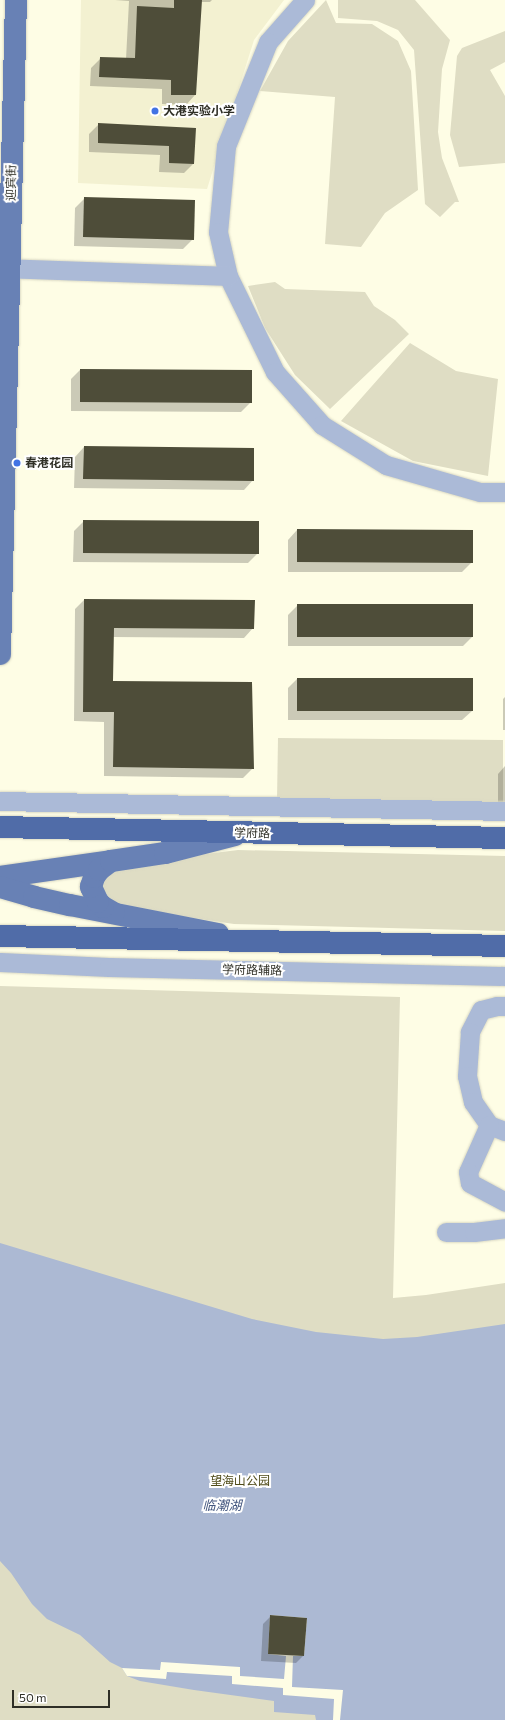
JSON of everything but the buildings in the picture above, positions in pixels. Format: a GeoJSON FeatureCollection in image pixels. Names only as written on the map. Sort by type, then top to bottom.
{"type":"FeatureCollection","features":[{"type":"Feature","properties":{"kind":"highway","name":"学府路"},"geometry":{"type":"LineString","coordinates":[[0,827],[505,838]]}},
{"type":"Feature","properties":{"kind":"highway"},"geometry":{"type":"LineString","coordinates":[[0,936],[505,946]]}},
{"type":"Feature","properties":{"kind":"main road"},"geometry":{"type":"LineString","coordinates":[[0,77],[2,0]]}},
{"type":"Feature","properties":{"kind":"main road","name":"迎宾街"},"geometry":{"type":"LineString","coordinates":[[0,654],[5,268],[16,0]]}},
{"type":"Feature","properties":{"kind":"main road"},"geometry":{"type":"LineString","coordinates":[[0,877],[165,853],[244,833]]}},
{"type":"Feature","properties":{"kind":"main road"},"geometry":{"type":"LineString","coordinates":[[111,860],[94,877],[91,888],[93,894],[103,907],[117,915]]}},
{"type":"Feature","properties":{"kind":"main road"},"geometry":{"type":"LineString","coordinates":[[0,887],[34,897],[117,915],[251,941]]}},
{"type":"Feature","properties":{"kind":"street"},"geometry":{"type":"LineString","coordinates":[[305,0],[268,42],[226,146],[218,232],[228,276],[275,372],[322,425],[386,465],[480,492],[505,492]]}},
{"type":"Feature","properties":{"kind":"street"},"geometry":{"type":"LineString","coordinates":[[5,268],[228,276]]}},
{"type":"Feature","properties":{"kind":"street"},"geometry":{"type":"LineString","coordinates":[[0,800],[505,811]]}},
{"type":"Feature","properties":{"kind":"street","name":"学府路辅路"},"geometry":{"type":"LineString","coordinates":[[0,962],[109,967],[505,976]]}},
{"type":"Feature","properties":{"kind":"street"},"geometry":{"type":"LineString","coordinates":[[505,1006],[497,1006],[481,1010],[470,1032],[467,1076],[473,1102],[497,1128],[468,1172],[470,1183],[505,1202]]}},
{"type":"Feature","properties":{"kind":"street"},"geometry":{"type":"LineString","coordinates":[[446,1232],[474,1232],[505,1228]]}},
{"type":"Feature","properties":{"kind":"shaded area","name":"大港实验小学"},"geometry":{"type":"Polygon","coordinates":[[[81,0],[284,0],[254,40],[207,189],[78,183],[81,0]]]}},
{"type":"Feature","properties":{"kind":"green space"},"geometry":{"type":"Polygon","coordinates":[[[326,0],[336,23],[372,24],[398,41],[411,71],[418,190],[385,213],[361,247],[325,244],[335,97],[260,91],[288,41],[326,0]]]}},
{"type":"Feature","properties":{"kind":"green space"},"geometry":{"type":"Polygon","coordinates":[[[338,0],[415,0],[450,40],[442,69],[438,132],[442,158],[459,202],[455,202],[440,217],[425,204],[414,50],[398,30],[377,21],[338,18],[338,0]]]}},
{"type":"Feature","properties":{"kind":"green space"},"geometry":{"type":"Polygon","coordinates":[[[505,31],[505,62],[490,70],[505,96],[505,163],[459,167],[450,135],[457,56],[462,48],[505,31]]]}},
{"type":"Feature","properties":{"kind":"green space"},"geometry":{"type":"Polygon","coordinates":[[[275,282],[285,289],[365,292],[374,306],[395,320],[409,334],[330,409],[295,375],[265,328],[248,286],[275,282]]]}},
{"type":"Feature","properties":{"kind":"green space"},"geometry":{"type":"Polygon","coordinates":[[[410,343],[456,371],[498,379],[488,476],[413,461],[341,421],[410,343]]]}},
{"type":"Feature","properties":{"kind":"green space"},"geometry":{"type":"Polygon","coordinates":[[[278,738],[503,740],[503,804],[277,800],[278,738]]]}},
{"type":"Feature","properties":{"kind":"green space"},"geometry":{"type":"Polygon","coordinates":[[[238,850],[505,856],[505,931],[234,924],[112,906],[106,903],[99,877],[117,865],[238,850]]]}},
{"type":"Feature","properties":{"kind":"green space","name":"望海山公园"},"geometry":{"type":"Polygon","coordinates":[[[0,986],[400,997],[393,1298],[426,1295],[505,1283],[505,1720],[0,1720],[0,986]]]}},
{"type":"Feature","properties":{"kind":"water","name":"临潮湖"},"geometry":{"type":"Polygon","coordinates":[[[0,1243],[252,1319],[316,1332],[383,1339],[417,1337],[505,1324],[505,1720],[316,1720],[315,1715],[274,1712],[274,1701],[140,1681],[127,1676],[122,1668],[110,1662],[80,1635],[47,1619],[32,1604],[11,1573],[0,1561],[0,1243]]]}},
{"type":"Feature","properties":{"kind":"pier"},"geometry":{"type":"Polygon","coordinates":[[[270,1615],[307,1618],[304,1656],[293,1656],[292,1687],[343,1690],[340,1720],[333,1720],[334,1699],[283,1695],[283,1688],[232,1684],[232,1676],[167,1672],[166,1679],[127,1676],[122,1668],[160,1670],[161,1662],[240,1667],[240,1676],[284,1679],[286,1656],[268,1654],[270,1615]]]}},
{"type":"Feature","properties":{"kind":"place","name":"大港实验小学"},"geometry":{"type":"Point","coordinates":[155,111]}},
{"type":"Feature","properties":{"kind":"place","name":"春港花园"},"geometry":{"type":"Point","coordinates":[17,463]}}]}
